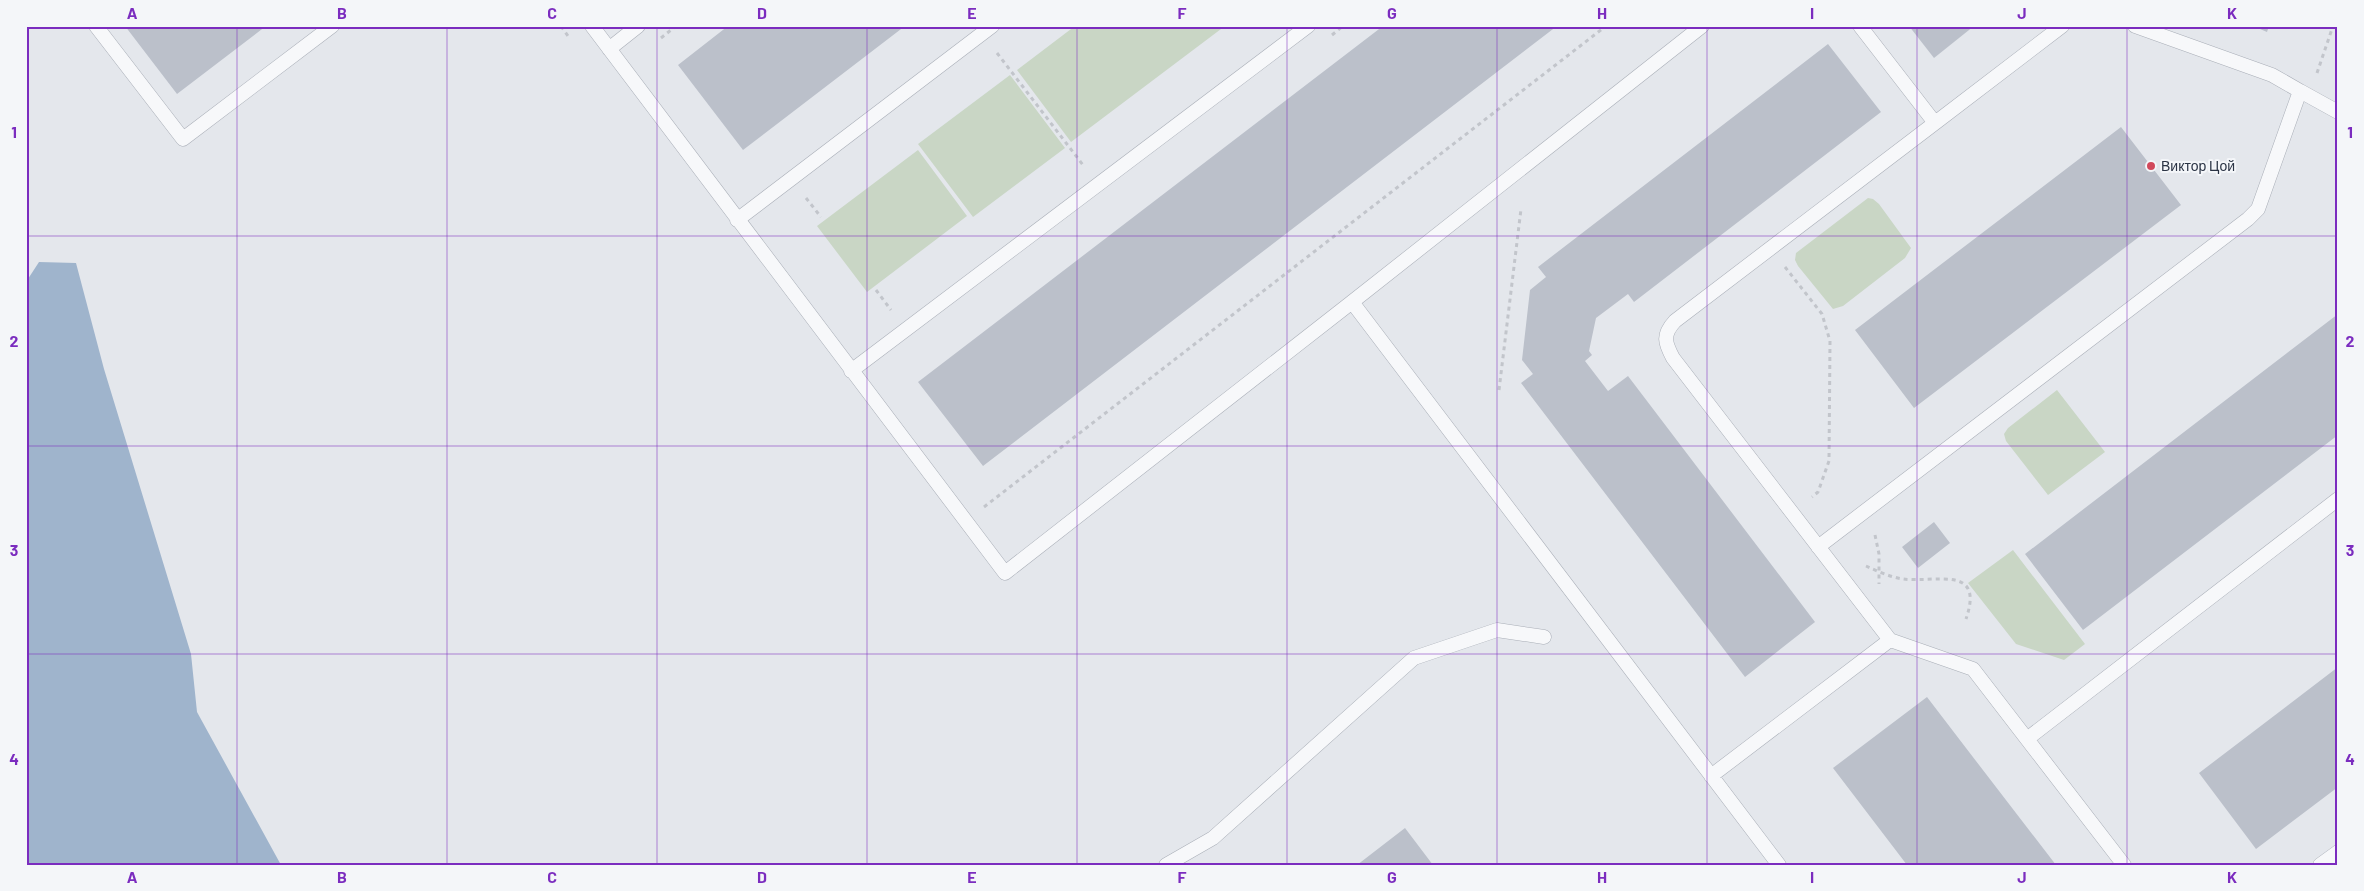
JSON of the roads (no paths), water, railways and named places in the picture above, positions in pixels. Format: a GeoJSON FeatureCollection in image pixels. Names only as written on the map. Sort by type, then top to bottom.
{"type":"FeatureCollection","features":[{"type":"Feature","properties":{"kind":"lane"},"geometry":{"type":"LineString","coordinates":[[96,26],[183,139],[332,26]]}},
{"type":"Feature","properties":{"kind":"lane"},"geometry":{"type":"LineString","coordinates":[[592,26],[1005,573],[1702,26]]}},
{"type":"Feature","properties":{"kind":"lane"},"geometry":{"type":"LineString","coordinates":[[609,49],[638,26]]}},
{"type":"Feature","properties":{"kind":"lane"},"geometry":{"type":"LineString","coordinates":[[851,371],[1308,26]]}},
{"type":"Feature","properties":{"kind":"lane"},"geometry":{"type":"LineString","coordinates":[[1860,26],[1935,123]]}},
{"type":"Feature","properties":{"kind":"lane"},"geometry":{"type":"LineString","coordinates":[[2062,26],[1675,321],[1667,330],[1665,343],[1673,358],[1890,640],[1973,669],[2124,865]]}},
{"type":"Feature","properties":{"kind":"lane"},"geometry":{"type":"LineString","coordinates":[[2135,26],[2272,75],[2338,112]]}},
{"type":"Feature","properties":{"kind":"lane"},"geometry":{"type":"LineString","coordinates":[[737,220],[987,30]]}},
{"type":"Feature","properties":{"kind":"lane"},"geometry":{"type":"LineString","coordinates":[[1818,547],[2248,219],[2258,209],[2305,93]]}},
{"type":"Feature","properties":{"kind":"lane"},"geometry":{"type":"LineString","coordinates":[[1352,302],[1779,865]]}},
{"type":"Feature","properties":{"kind":"lane"},"geometry":{"type":"LineString","coordinates":[[2027,739],[2338,499]]}},
{"type":"Feature","properties":{"kind":"lane"},"geometry":{"type":"LineString","coordinates":[[1166,865],[1213,838],[1414,658],[1497,630],[1544,636]]}},
{"type":"Feature","properties":{"kind":"lane"},"geometry":{"type":"LineString","coordinates":[[1711,776],[1890,640]]}},
{"type":"Feature","properties":{"kind":"lane"},"geometry":{"type":"LineString","coordinates":[[2320,865],[2338,852]]}},
{"type":"Feature","properties":{"kind":"water"},"geometry":{"type":"Polygon","coordinates":[[[39,262],[76,263],[104,369],[191,654],[197,712],[281,865],[26,865],[26,282],[39,262]]]}},
{"type":"Feature","properties":{"kind":"place","name":"Виктор Цой"},"geometry":{"type":"Point","coordinates":[2151,166]}}]}
